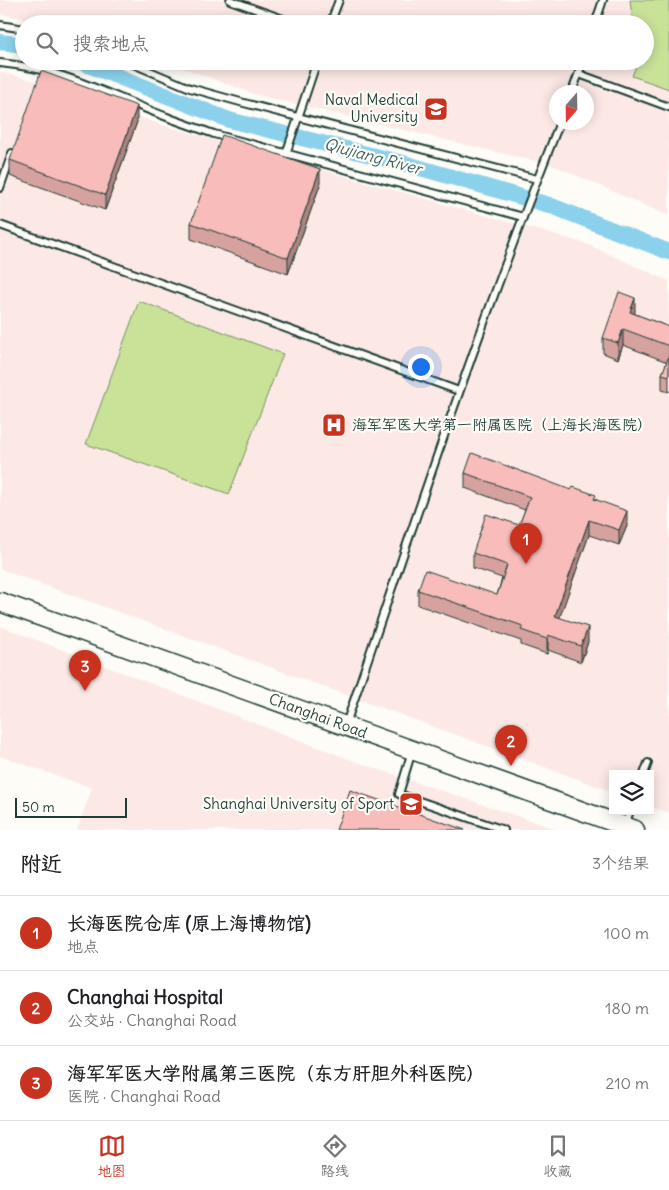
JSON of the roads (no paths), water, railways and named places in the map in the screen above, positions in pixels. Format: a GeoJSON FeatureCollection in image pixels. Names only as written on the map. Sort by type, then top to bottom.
{"type":"FeatureCollection","features":[{"type":"Feature","properties":{"kind":"street","name":"Changhai Road"},"geometry":{"type":"LineString","coordinates":[[0,602],[284,703],[412,751],[630,823]]}},
{"type":"Feature","properties":{"kind":"lane"},"geometry":{"type":"LineString","coordinates":[[230,0],[272,15]]}},
{"type":"Feature","properties":{"kind":"lane"},"geometry":{"type":"LineString","coordinates":[[333,15],[338,0]]}},
{"type":"Feature","properties":{"kind":"lane"},"geometry":{"type":"LineString","coordinates":[[598,15],[603,0]]}},
{"type":"Feature","properties":{"kind":"lane"},"geometry":{"type":"LineString","coordinates":[[0,25],[15,28]]}},
{"type":"Feature","properties":{"kind":"lane"},"geometry":{"type":"LineString","coordinates":[[0,63],[15,65]]}},
{"type":"Feature","properties":{"kind":"lane"},"geometry":{"type":"LineString","coordinates":[[39,78],[42,70]]}},
{"type":"Feature","properties":{"kind":"lane"},"geometry":{"type":"LineString","coordinates":[[45,70],[74,79],[166,117],[206,131],[286,154],[525,214]]}},
{"type":"Feature","properties":{"kind":"lane"},"geometry":{"type":"LineString","coordinates":[[147,70],[190,88],[537,180]]}},
{"type":"Feature","properties":{"kind":"lane"},"geometry":{"type":"LineString","coordinates":[[286,154],[314,70]]}},
{"type":"Feature","properties":{"kind":"lane"},"geometry":{"type":"LineString","coordinates":[[575,85],[580,70]]}},
{"type":"Feature","properties":{"kind":"lane"},"geometry":{"type":"LineString","coordinates":[[579,74],[669,107]]}},
{"type":"Feature","properties":{"kind":"lane"},"geometry":{"type":"LineString","coordinates":[[345,727],[459,391],[557,130]]}},
{"type":"Feature","properties":{"kind":"lane"},"geometry":{"type":"LineString","coordinates":[[0,188],[16,142]]}},
{"type":"Feature","properties":{"kind":"lane"},"geometry":{"type":"LineString","coordinates":[[0,225],[459,391]]}},
{"type":"Feature","properties":{"kind":"lane"},"geometry":{"type":"LineString","coordinates":[[412,751],[399,794],[504,830]]}},
{"type":"Feature","properties":{"kind":"lane"},"geometry":{"type":"LineString","coordinates":[[645,770],[648,763]]}},
{"type":"Feature","properties":{"kind":"waterway","name":"Qiujiang River"},"geometry":{"type":"LineString","coordinates":[[0,42],[15,44]]}},
{"type":"Feature","properties":{"kind":"waterway","name":"Qiujiang River"},"geometry":{"type":"LineString","coordinates":[[101,70],[229,120],[403,163],[549,205],[669,252]]}},
{"type":"Feature","properties":{"kind":"place","name":"Naval Medical University"},"geometry":{"type":"Point","coordinates":[436,109]}},
{"type":"Feature","properties":{"kind":"place","name":"海军军医大学第一附属医院（上海长海医院）"},"geometry":{"type":"Point","coordinates":[334,425]}},
{"type":"Feature","properties":{"kind":"place","name":"长海医院仓库 (原上海博物馆)"},"geometry":{"type":"Point","coordinates":[526,564]}},
{"type":"Feature","properties":{"kind":"place","name":"海军军医大学附属第三医院（东方肝胆外科医院）"},"geometry":{"type":"Point","coordinates":[85,691]}},
{"type":"Feature","properties":{"kind":"place","name":"Changhai Hospital"},"geometry":{"type":"Point","coordinates":[511,766]}},
{"type":"Feature","properties":{"kind":"place","name":"Shanghai University of Sport"},"geometry":{"type":"Point","coordinates":[411,804]}}]}
